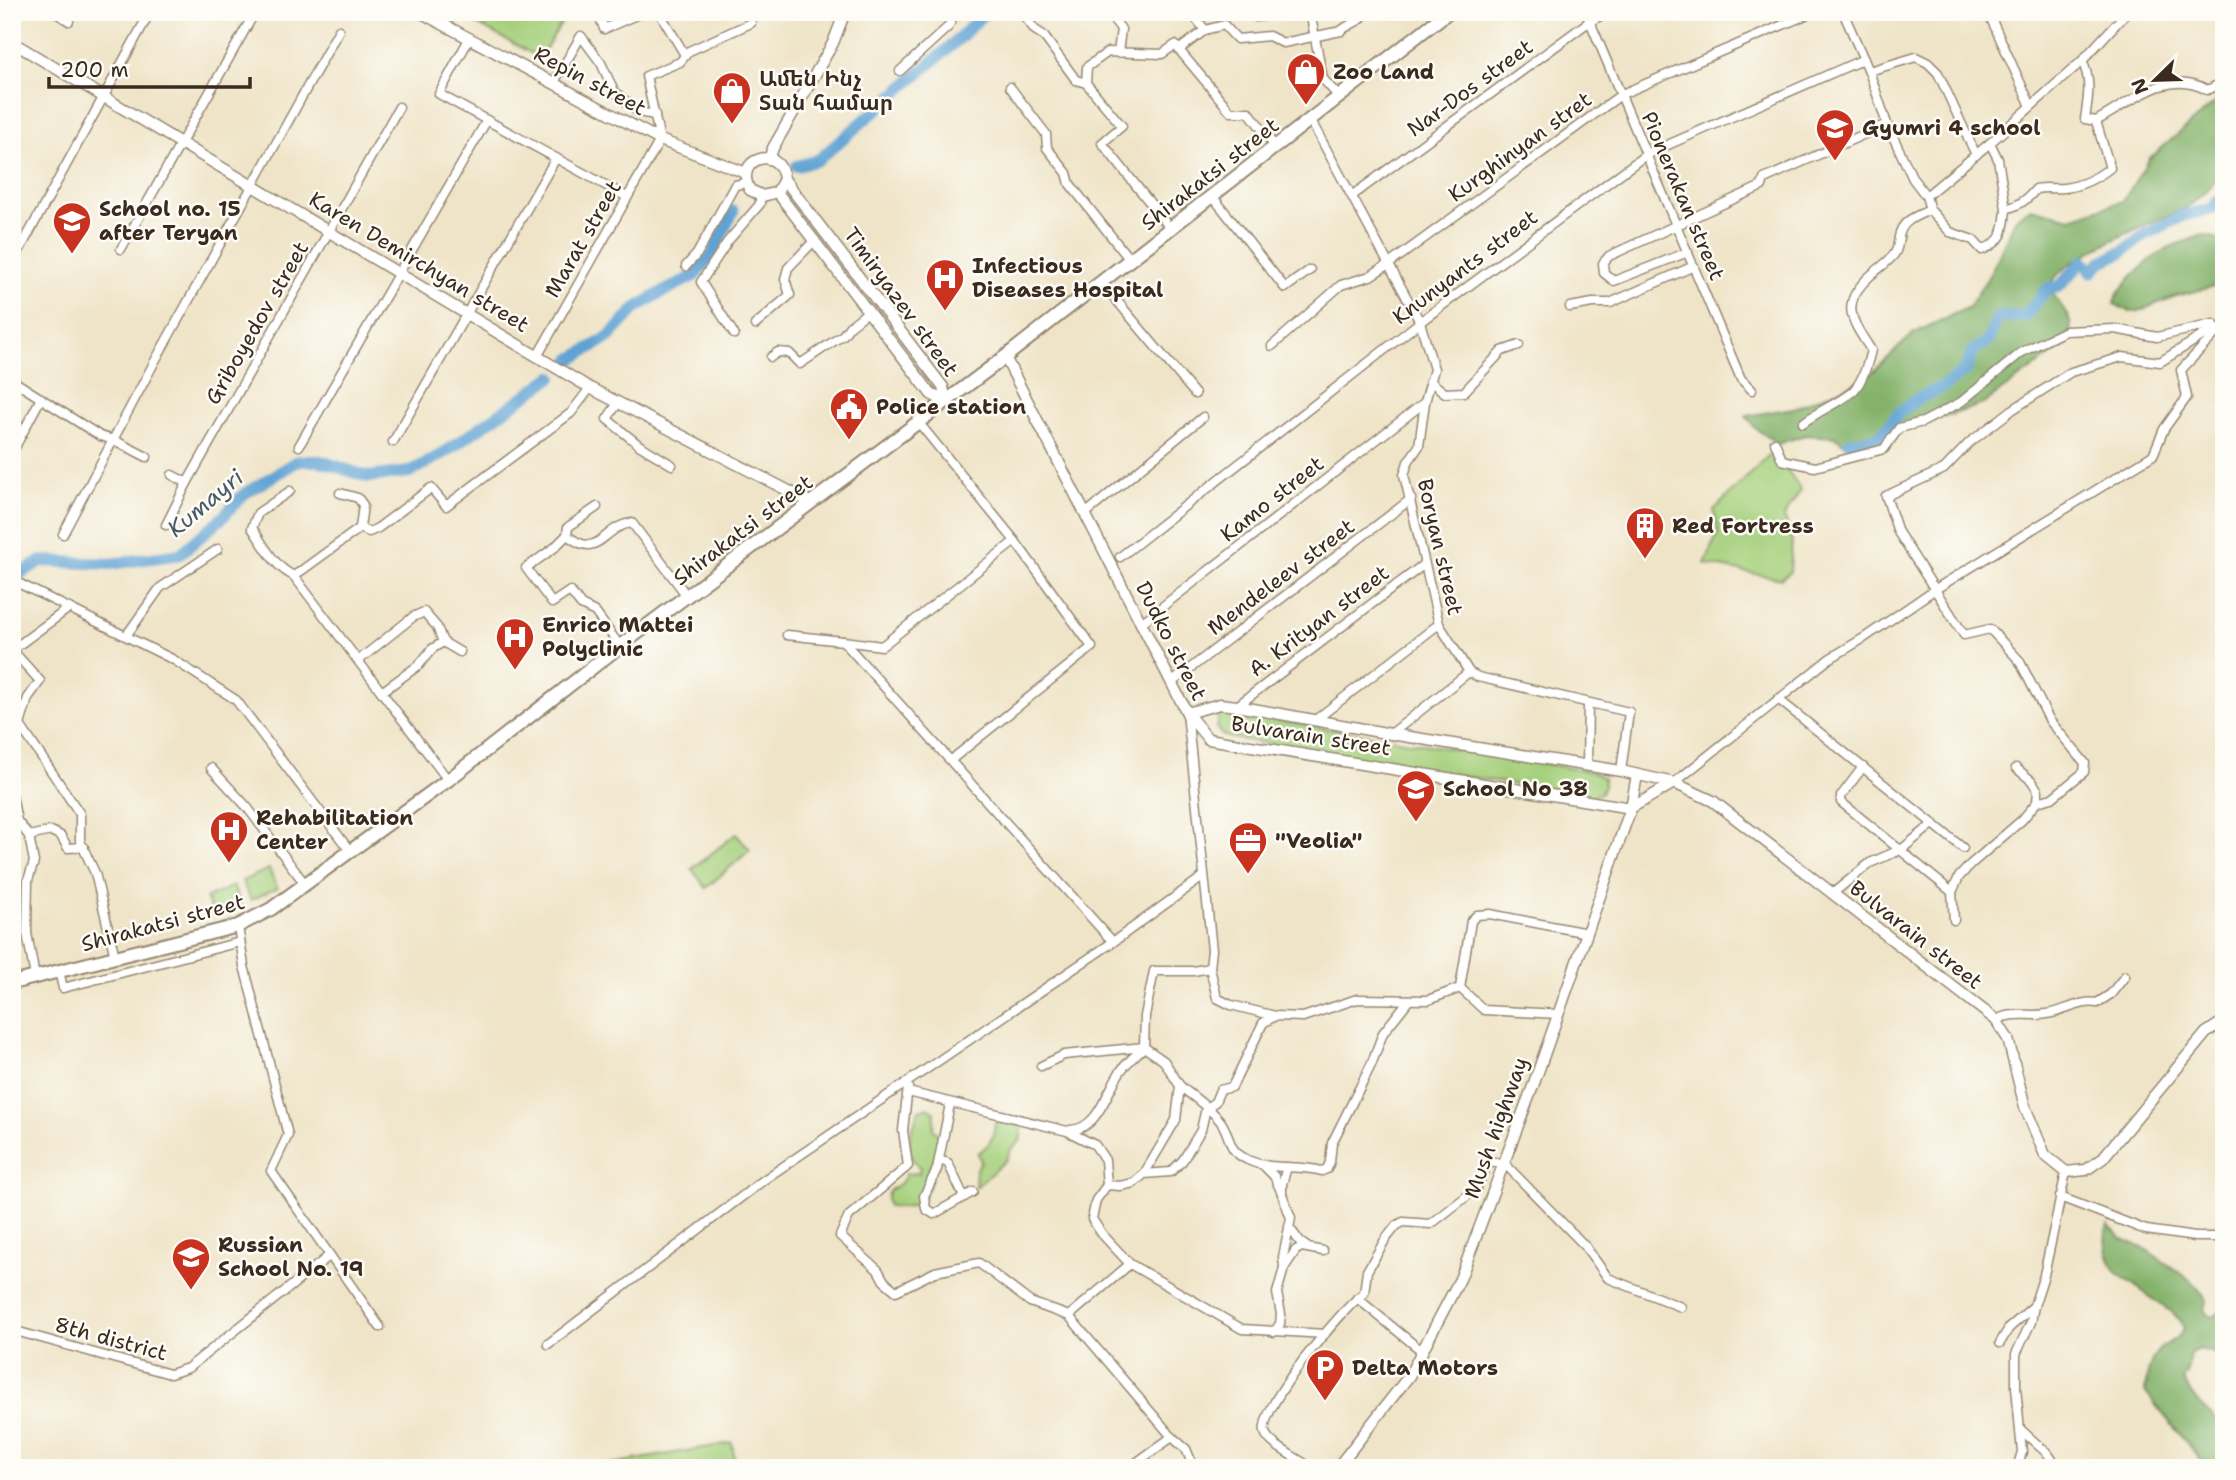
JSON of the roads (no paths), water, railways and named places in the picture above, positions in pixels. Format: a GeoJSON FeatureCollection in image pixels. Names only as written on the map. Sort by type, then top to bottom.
{"type":"FeatureCollection","features":[{"type":"Feature","properties":{"kind":"main road","name":"Shirakatsi street"},"geometry":{"type":"LineString","coordinates":[[12,983],[238,926],[271,909],[448,780],[620,646],[1006,357],[1448,12]]}},
{"type":"Feature","properties":{"kind":"street"},"geometry":{"type":"LineString","coordinates":[[55,12],[69,21]]}},
{"type":"Feature","properties":{"kind":"street"},"geometry":{"type":"LineString","coordinates":[[12,264],[150,12]]}},
{"type":"Feature","properties":{"kind":"street"},"geometry":{"type":"LineString","coordinates":[[121,249],[255,12]]}},
{"type":"Feature","properties":{"kind":"street","name":"Repin street"},"geometry":{"type":"LineString","coordinates":[[420,12],[660,140],[746,178]]}},
{"type":"Feature","properties":{"kind":"street"},"geometry":{"type":"LineString","coordinates":[[598,12],[604,29],[643,12]]}},
{"type":"Feature","properties":{"kind":"street"},"geometry":{"type":"LineString","coordinates":[[659,12],[685,55]]}},
{"type":"Feature","properties":{"kind":"street"},"geometry":{"type":"LineString","coordinates":[[686,266],[697,254],[735,185],[746,178],[755,161],[769,159],[833,43],[845,12]]}},
{"type":"Feature","properties":{"kind":"street"},"geometry":{"type":"LineString","coordinates":[[900,71],[948,27],[956,12]]}},
{"type":"Feature","properties":{"kind":"street"},"geometry":{"type":"LineString","coordinates":[[1021,12],[1035,30],[1043,35],[1076,80],[1086,83],[1122,126],[1102,143],[1171,229]]}},
{"type":"Feature","properties":{"kind":"street"},"geometry":{"type":"LineString","coordinates":[[1108,12],[1121,29],[1118,53]]}},
{"type":"Feature","properties":{"kind":"street"},"geometry":{"type":"LineString","coordinates":[[1191,12],[1205,30]]}},
{"type":"Feature","properties":{"kind":"street"},"geometry":{"type":"LineString","coordinates":[[1310,12],[1324,79],[1340,98]]}},
{"type":"Feature","properties":{"kind":"street"},"geometry":{"type":"LineString","coordinates":[[1180,49],[1205,30],[1224,25],[1237,39],[1269,36],[1283,43],[1341,31],[1359,21],[1365,12]]}},
{"type":"Feature","properties":{"kind":"street","name":"Nar-Dos street"},"geometry":{"type":"LineString","coordinates":[[1353,195],[1588,17],[1609,12]]}},
{"type":"Feature","properties":{"kind":"street","name":"Kurghinyan stret"},"geometry":{"type":"LineString","coordinates":[[1272,346],[1341,285],[1370,276],[1389,264],[1622,94],[1813,12]]}},
{"type":"Feature","properties":{"kind":"street"},"geometry":{"type":"LineString","coordinates":[[1843,12],[1869,71],[1886,124],[1913,179],[1926,196],[1930,210],[1950,232],[1973,240],[1982,250],[1993,246],[2002,236],[2006,209],[1998,159],[1990,144]]}},
{"type":"Feature","properties":{"kind":"street"},"geometry":{"type":"LineString","coordinates":[[1988,12],[2031,106]]}},
{"type":"Feature","properties":{"kind":"street"},"geometry":{"type":"LineString","coordinates":[[1926,196],[1990,144],[2082,61],[2127,12]]}},
{"type":"Feature","properties":{"kind":"street","name":"Pionerakan street"},"geometry":{"type":"LineString","coordinates":[[1588,17],[1741,379],[1752,390]]}},
{"type":"Feature","properties":{"kind":"street"},"geometry":{"type":"LineString","coordinates":[[660,140],[646,76],[680,62],[689,51],[751,23]]}},
{"type":"Feature","properties":{"kind":"street"},"geometry":{"type":"LineString","coordinates":[[63,534],[155,361],[340,30]]}},
{"type":"Feature","properties":{"kind":"street"},"geometry":{"type":"LineString","coordinates":[[553,84],[581,36],[601,63],[614,91],[638,112],[655,115]]}},
{"type":"Feature","properties":{"kind":"street"},"geometry":{"type":"LineString","coordinates":[[469,39],[439,94],[627,197]]}},
{"type":"Feature","properties":{"kind":"street","name":"Karen Demirchyan street"},"geometry":{"type":"LineString","coordinates":[[12,42],[590,388],[812,503]]}},
{"type":"Feature","properties":{"kind":"street"},"geometry":{"type":"LineString","coordinates":[[1086,83],[1087,67],[1108,52],[1162,54],[1175,45],[1231,112],[1249,112],[1276,148]]}},
{"type":"Feature","properties":{"kind":"street"},"geometry":{"type":"LineString","coordinates":[[1869,71],[1916,57],[1928,63],[1938,74],[1976,155]]}},
{"type":"Feature","properties":{"kind":"street","name":"Knunyants street"},"geometry":{"type":"LineString","coordinates":[[1121,556],[1420,322],[1647,154],[1864,59]]}},
{"type":"Feature","properties":{"kind":"street"},"geometry":{"type":"LineString","coordinates":[[2082,61],[2089,86],[2085,119],[2096,121],[2157,86],[2172,83],[2196,84],[2207,90],[2224,82]]}},
{"type":"Feature","properties":{"kind":"street"},"geometry":{"type":"LineString","coordinates":[[1010,86],[1046,134],[1047,148],[1067,173],[1070,184],[1130,260]]}},
{"type":"Feature","properties":{"kind":"street","name":"Griboyedov street"},"geometry":{"type":"LineString","coordinates":[[166,525],[187,483],[399,107]]}},
{"type":"Feature","properties":{"kind":"street"},"geometry":{"type":"LineString","coordinates":[[299,446],[487,120]]}},
{"type":"Feature","properties":{"kind":"street","name":"Boryan street"},"geometry":{"type":"LineString","coordinates":[[1311,121],[1420,322],[1434,369],[1425,402],[1419,446],[1408,462],[1404,475],[1438,624],[1469,672]]}},
{"type":"Feature","properties":{"kind":"street"},"geometry":{"type":"LineString","coordinates":[[2006,209],[2029,198],[2036,189],[2062,189],[2080,185],[2100,176],[2110,167],[2096,121]]}},
{"type":"Feature","properties":{"kind":"street"},"geometry":{"type":"LineString","coordinates":[[1688,252],[1614,281],[1604,273],[1603,263],[1609,256],[1762,186],[1764,179],[1886,124]]}},
{"type":"Feature","properties":{"kind":"street","name":"Marat street"},"geometry":{"type":"LineString","coordinates":[[538,355],[660,140]]}},
{"type":"Feature","properties":{"kind":"street"},"geometry":{"type":"LineString","coordinates":[[393,442],[556,158]]}},
{"type":"Feature","properties":{"kind":"street","name":"Timiryazev street"},"geometry":{"type":"LineString","coordinates":[[769,159],[780,166],[784,179],[943,387],[946,402]]}},
{"type":"Feature","properties":{"kind":"street"},"geometry":{"type":"LineString","coordinates":[[746,178],[753,192],[760,196],[777,192],[784,179]]}},
{"type":"Feature","properties":{"kind":"street","name":"Timiryazev street"},"geometry":{"type":"LineString","coordinates":[[777,192],[931,394],[946,402]]}},
{"type":"Feature","properties":{"kind":"street"},"geometry":{"type":"LineString","coordinates":[[734,334],[701,282],[727,241],[760,204],[760,196]]}},
{"type":"Feature","properties":{"kind":"street"},"geometry":{"type":"LineString","coordinates":[[1213,197],[1285,288],[1310,270]]}},
{"type":"Feature","properties":{"kind":"street"},"geometry":{"type":"LineString","coordinates":[[1803,423],[1816,412],[1854,391],[1871,350],[1850,312],[1852,300],[1869,277],[1888,262],[1897,250],[1899,232],[1906,222],[1930,210]]}},
{"type":"Feature","properties":{"kind":"street"},"geometry":{"type":"LineString","coordinates":[[755,325],[790,295],[785,279],[788,268],[815,240]]}},
{"type":"Feature","properties":{"kind":"street"},"geometry":{"type":"LineString","coordinates":[[1570,307],[1610,303],[1694,266]]}},
{"type":"Feature","properties":{"kind":"street"},"geometry":{"type":"LineString","coordinates":[[1102,283],[1195,394]]}},
{"type":"Feature","properties":{"kind":"street"},"geometry":{"type":"LineString","coordinates":[[771,357],[778,352],[789,353],[800,364],[843,335],[869,311]]}},
{"type":"Feature","properties":{"kind":"street"},"geometry":{"type":"LineString","coordinates":[[885,331],[895,323]]}},
{"type":"Feature","properties":{"kind":"street"},"geometry":{"type":"LineString","coordinates":[[1775,442],[1782,460],[1815,467],[1867,454],[1884,449],[1899,428],[1923,422],[1961,402],[2022,352],[2065,331],[2115,329],[2157,337],[2213,324],[2217,326]]}},
{"type":"Feature","properties":{"kind":"street"},"geometry":{"type":"LineString","coordinates":[[1631,808],[1674,783],[1829,659],[1934,590],[2153,455],[2164,429],[2187,397],[2180,370],[2219,330],[2217,326]]}},
{"type":"Feature","properties":{"kind":"street"},"geometry":{"type":"LineString","coordinates":[[2036,802],[2052,798],[2065,788],[2084,772],[2085,763],[2050,721],[2019,660],[1990,629],[1964,635],[1898,532],[1886,496],[1944,470],[1969,443],[2012,410],[2071,372],[2122,357],[2160,362],[2217,326]]}},
{"type":"Feature","properties":{"kind":"street"},"geometry":{"type":"LineString","coordinates":[[1430,381],[1445,393],[1464,392],[1502,351],[1519,345]]}},
{"type":"Feature","properties":{"kind":"street","name":"Dudko street"},"geometry":{"type":"LineString","coordinates":[[1006,357],[1187,713],[1212,950],[1210,968],[1217,998],[1231,1005],[1275,1016]]}},
{"type":"Feature","properties":{"kind":"street"},"geometry":{"type":"LineString","coordinates":[[12,380],[100,436],[147,457]]}},
{"type":"Feature","properties":{"kind":"street"},"geometry":{"type":"LineString","coordinates":[[359,528],[369,532],[378,528],[431,488],[446,506],[571,413],[590,388]]}},
{"type":"Feature","properties":{"kind":"street"},"geometry":{"type":"LineString","coordinates":[[12,453],[41,398]]}},
{"type":"Feature","properties":{"kind":"street","name":"Kamo street"},"geometry":{"type":"LineString","coordinates":[[1140,624],[1425,402]]}},
{"type":"Feature","properties":{"kind":"street"},"geometry":{"type":"LineString","coordinates":[[618,403],[607,419],[639,445],[672,465]]}},
{"type":"Feature","properties":{"kind":"street"},"geometry":{"type":"LineString","coordinates":[[1085,514],[1203,417]]}},
{"type":"Feature","properties":{"kind":"street"},"geometry":{"type":"LineString","coordinates":[[919,423],[1015,541],[1093,647],[951,760]]}},
{"type":"Feature","properties":{"kind":"street"},"geometry":{"type":"LineString","coordinates":[[172,475],[187,483]]}},
{"type":"Feature","properties":{"kind":"street"},"geometry":{"type":"LineString","coordinates":[[290,491],[258,513],[252,528],[274,560],[294,576],[448,780]]}},
{"type":"Feature","properties":{"kind":"street"},"geometry":{"type":"LineString","coordinates":[[294,576],[359,528],[363,505],[358,498],[340,493]]}},
{"type":"Feature","properties":{"kind":"street","name":"Mendeleev street"},"geometry":{"type":"LineString","coordinates":[[1171,683],[1411,499]]}},
{"type":"Feature","properties":{"kind":"street"},"geometry":{"type":"LineString","coordinates":[[597,507],[568,527],[567,535],[554,548],[526,568],[552,603],[570,591],[581,605],[595,612],[620,646]]}},
{"type":"Feature","properties":{"kind":"street"},"geometry":{"type":"LineString","coordinates":[[567,535],[584,547],[593,546],[622,524],[632,523],[687,596]]}},
{"type":"Feature","properties":{"kind":"street"},"geometry":{"type":"LineString","coordinates":[[786,635],[882,646],[1015,541]]}},
{"type":"Feature","properties":{"kind":"street"},"geometry":{"type":"LineString","coordinates":[[126,636],[160,588],[218,549]]}},
{"type":"Feature","properties":{"kind":"street","name":"A. Krityan street"},"geometry":{"type":"LineString","coordinates":[[1237,706],[1423,565]]}},
{"type":"Feature","properties":{"kind":"street"},"geometry":{"type":"LineString","coordinates":[[12,580],[174,660],[236,700],[350,851]]}},
{"type":"Feature","properties":{"kind":"street"},"geometry":{"type":"LineString","coordinates":[[69,608],[12,650],[40,681],[28,698],[20,725],[80,814],[80,841],[95,873],[115,957]]}},
{"type":"Feature","properties":{"kind":"street"},"geometry":{"type":"LineString","coordinates":[[359,660],[413,617],[424,612],[437,626],[443,642],[460,652]]}},
{"type":"Feature","properties":{"kind":"street"},"geometry":{"type":"LineString","coordinates":[[1314,721],[1438,624]]}},
{"type":"Feature","properties":{"kind":"street"},"geometry":{"type":"LineString","coordinates":[[843,641],[1113,942]]}},
{"type":"Feature","properties":{"kind":"street"},"geometry":{"type":"LineString","coordinates":[[383,691],[419,665],[432,649],[443,642]]}},
{"type":"Feature","properties":{"kind":"street"},"geometry":{"type":"LineString","coordinates":[[1391,734],[1469,672],[1487,680],[1629,712],[1621,771]]}},
{"type":"Feature","properties":{"kind":"street"},"geometry":{"type":"LineString","coordinates":[[1778,699],[1963,848]]}},
{"type":"Feature","properties":{"kind":"street"},"geometry":{"type":"LineString","coordinates":[[1587,766],[1588,703]]}},
{"type":"Feature","properties":{"kind":"street","name":"Bulvarain street"},"geometry":{"type":"LineString","coordinates":[[1631,808],[1208,739],[1187,713],[1220,704],[1237,706],[1621,771],[1674,783],[1713,801],[1996,1020],[2008,1039],[2025,1107],[2045,1155],[2066,1171]]}},
{"type":"Feature","properties":{"kind":"street"},"geometry":{"type":"LineString","coordinates":[[1863,767],[1841,796],[1841,802],[1952,892]]}},
{"type":"Feature","properties":{"kind":"street"},"geometry":{"type":"LineString","coordinates":[[211,768],[247,807],[305,884]]}},
{"type":"Feature","properties":{"kind":"street"},"geometry":{"type":"LineString","coordinates":[[1954,920],[1952,892],[1959,877],[1970,864],[2022,820],[2036,802],[2038,791],[2032,780],[2016,768]]}},
{"type":"Feature","properties":{"kind":"street","name":"Mush highway"},"geometry":{"type":"LineString","coordinates":[[1337,1468],[1409,1376],[1460,1279],[1504,1164],[1631,808],[1637,775]]}},
{"type":"Feature","properties":{"kind":"street"},"geometry":{"type":"LineString","coordinates":[[12,794],[17,821],[29,835],[34,862],[28,880],[27,933],[35,977]]}},
{"type":"Feature","properties":{"kind":"street"},"geometry":{"type":"LineString","coordinates":[[1832,894],[1870,863],[1902,849],[1933,824]]}},
{"type":"Feature","properties":{"kind":"street"},"geometry":{"type":"LineString","coordinates":[[29,835],[51,831],[61,836],[68,848],[84,847]]}},
{"type":"Feature","properties":{"kind":"street"},"geometry":{"type":"LineString","coordinates":[[548,1344],[765,1179],[908,1087],[1204,876]]}},
{"type":"Feature","properties":{"kind":"street"},"geometry":{"type":"LineString","coordinates":[[1460,988],[1471,921],[1477,915],[1490,914],[1587,933]]}},
{"type":"Feature","properties":{"kind":"street"},"geometry":{"type":"LineString","coordinates":[[238,926],[244,966],[288,1135],[271,1171],[380,1327]]}},
{"type":"Feature","properties":{"kind":"street"},"geometry":{"type":"LineString","coordinates":[[59,971],[63,988],[240,942]]}},
{"type":"Feature","properties":{"kind":"street"},"geometry":{"type":"LineString","coordinates":[[908,1087],[950,1104],[1078,1130],[1089,1124],[1121,1070],[1144,1047],[1145,1016],[1154,971],[1210,968]]}},
{"type":"Feature","properties":{"kind":"street"},"geometry":{"type":"LineString","coordinates":[[1996,1020],[2005,1015],[2048,1014],[2088,1002],[2097,1003],[2111,994],[2125,976]]}},
{"type":"Feature","properties":{"kind":"street"},"geometry":{"type":"LineString","coordinates":[[1144,1174],[1171,1171],[1183,1160],[1201,1130],[1206,1108],[1215,1102],[1220,1090],[1232,1087],[1263,1023],[1275,1016],[1304,1017],[1357,999],[1429,1000],[1460,988]]}},
{"type":"Feature","properties":{"kind":"street"},"geometry":{"type":"LineString","coordinates":[[1460,988],[1484,1010],[1558,1014]]}},
{"type":"Feature","properties":{"kind":"street"},"geometry":{"type":"LineString","coordinates":[[1041,1066],[1064,1055],[1144,1047],[1164,1061],[1180,1086],[1221,1122],[1233,1151],[1249,1161],[1261,1164],[1307,1167],[1322,1171],[1327,1169],[1332,1143],[1384,1033],[1409,1000]]}},
{"type":"Feature","properties":{"kind":"street"},"geometry":{"type":"LineString","coordinates":[[2017,1468],[2022,1452],[2017,1354],[2031,1322],[2044,1275],[2066,1171],[2086,1170],[2102,1159],[2206,1033],[2224,1021]]}},
{"type":"Feature","properties":{"kind":"street"},"geometry":{"type":"LineString","coordinates":[[1107,1185],[1134,1183],[1144,1174],[1176,1120],[1180,1086]]}},
{"type":"Feature","properties":{"kind":"street"},"geometry":{"type":"LineString","coordinates":[[908,1087],[903,1129],[908,1166],[849,1216],[839,1236],[878,1270],[884,1281],[896,1291],[935,1272],[979,1263],[1030,1302],[1069,1316],[1172,1437],[1186,1449],[1194,1468]]}},
{"type":"Feature","properties":{"kind":"street"},"geometry":{"type":"LineString","coordinates":[[939,1160],[948,1163],[969,1195],[934,1214],[926,1209],[924,1196],[939,1160],[950,1104]]}},
{"type":"Feature","properties":{"kind":"street"},"geometry":{"type":"LineString","coordinates":[[1068,1130],[1095,1145],[1105,1160],[1107,1185],[1096,1200],[1092,1219],[1130,1264],[1242,1329],[1325,1334]]}},
{"type":"Feature","properties":{"kind":"street"},"geometry":{"type":"LineString","coordinates":[[1311,1468],[1271,1442],[1265,1435],[1264,1425],[1286,1382],[1325,1334],[1364,1293],[1367,1271],[1396,1226],[1403,1222],[1431,1224],[1476,1189],[1486,1166],[1493,1162],[1504,1164],[1585,1246],[1608,1278],[1681,1307]]}},
{"type":"Feature","properties":{"kind":"street"},"geometry":{"type":"LineString","coordinates":[[1261,1164],[1274,1176],[1291,1218],[1283,1257],[1284,1268]]}},
{"type":"Feature","properties":{"kind":"street"},"geometry":{"type":"LineString","coordinates":[[1282,1194],[1287,1167]]}},
{"type":"Feature","properties":{"kind":"street"},"geometry":{"type":"LineString","coordinates":[[2060,1197],[2146,1230],[2195,1237],[2224,1237]]}},
{"type":"Feature","properties":{"kind":"street"},"geometry":{"type":"LineString","coordinates":[[1289,1227],[1307,1247]]}},
{"type":"Feature","properties":{"kind":"street"},"geometry":{"type":"LineString","coordinates":[[1274,1332],[1280,1324],[1277,1293],[1284,1268],[1296,1250],[1302,1247],[1323,1251]]}},
{"type":"Feature","properties":{"kind":"street","name":"8th district"},"geometry":{"type":"LineString","coordinates":[[12,1330],[170,1374],[188,1368],[329,1256]]}},
{"type":"Feature","properties":{"kind":"street"},"geometry":{"type":"LineString","coordinates":[[1069,1316],[1130,1264]]}},
{"type":"Feature","properties":{"kind":"street"},"geometry":{"type":"LineString","coordinates":[[1357,1298],[1423,1352]]}},
{"type":"Feature","properties":{"kind":"street"},"geometry":{"type":"LineString","coordinates":[[2000,1343],[2009,1328],[2034,1306]]}},
{"type":"Feature","properties":{"kind":"street"},"geometry":{"type":"LineString","coordinates":[[2020,1429],[2048,1454],[2058,1468]]}},
{"type":"Feature","properties":{"kind":"street"},"geometry":{"type":"LineString","coordinates":[[1129,1468],[1172,1437]]}},
{"type":"Feature","properties":{"kind":"waterway"},"geometry":{"type":"LineString","coordinates":[[797,166],[818,160],[959,39],[985,12]]}},
{"type":"Feature","properties":{"kind":"waterway"},"geometry":{"type":"LineString","coordinates":[[1849,443],[1879,437],[1898,414],[1917,399],[1943,387],[1967,369],[1972,351],[1988,341],[1998,317],[2025,316],[2048,288],[2059,287],[2083,261],[2092,272],[2101,262],[2124,251],[2146,234],[2185,215],[2212,209],[2216,202],[2224,199]]}},
{"type":"Feature","properties":{"kind":"waterway"},"geometry":{"type":"LineString","coordinates":[[570,360],[609,337],[636,308],[694,276],[712,255],[733,211]]}},
{"type":"Feature","properties":{"kind":"waterway","name":"Kumayri"},"geometry":{"type":"LineString","coordinates":[[20,574],[41,561],[110,564],[180,554],[222,518],[244,494],[298,461],[321,461],[368,477],[410,472],[444,453],[552,377]]}},
{"type":"Feature","properties":{"kind":"place","name":"Zoo Land"},"geometry":{"type":"Point","coordinates":[1306,106]}},
{"type":"Feature","properties":{"kind":"place","name":"Ամեն Ինչ Տան համար"},"geometry":{"type":"Point","coordinates":[732,125]}},
{"type":"Feature","properties":{"kind":"place","name":"Gyumri 4 school"},"geometry":{"type":"Point","coordinates":[1835,162]}},
{"type":"Feature","properties":{"kind":"place","name":"School no. 15 after Teryan"},"geometry":{"type":"Point","coordinates":[72,255]}},
{"type":"Feature","properties":{"kind":"place","name":"Infectious Diseases Hospital"},"geometry":{"type":"Point","coordinates":[945,312]}},
{"type":"Feature","properties":{"kind":"place","name":"Police station"},"geometry":{"type":"Point","coordinates":[849,441]}},
{"type":"Feature","properties":{"kind":"place","name":"Red Fortress"},"geometry":{"type":"Point","coordinates":[1645,560]}},
{"type":"Feature","properties":{"kind":"place","name":"Enrico Mattei Polyclinic"},"geometry":{"type":"Point","coordinates":[515,671]}},
{"type":"Feature","properties":{"kind":"place","name":"School No 38"},"geometry":{"type":"Point","coordinates":[1416,823]}},
{"type":"Feature","properties":{"kind":"place","name":"Rehabilitation Center"},"geometry":{"type":"Point","coordinates":[229,864]}},
{"type":"Feature","properties":{"kind":"place","name":"\"Veolia\""},"geometry":{"type":"Point","coordinates":[1248,875]}},
{"type":"Feature","properties":{"kind":"place","name":"Russian School No. 19"},"geometry":{"type":"Point","coordinates":[191,1291]}},
{"type":"Feature","properties":{"kind":"place","name":"Delta Motors"},"geometry":{"type":"Point","coordinates":[1325,1402]}}]}
